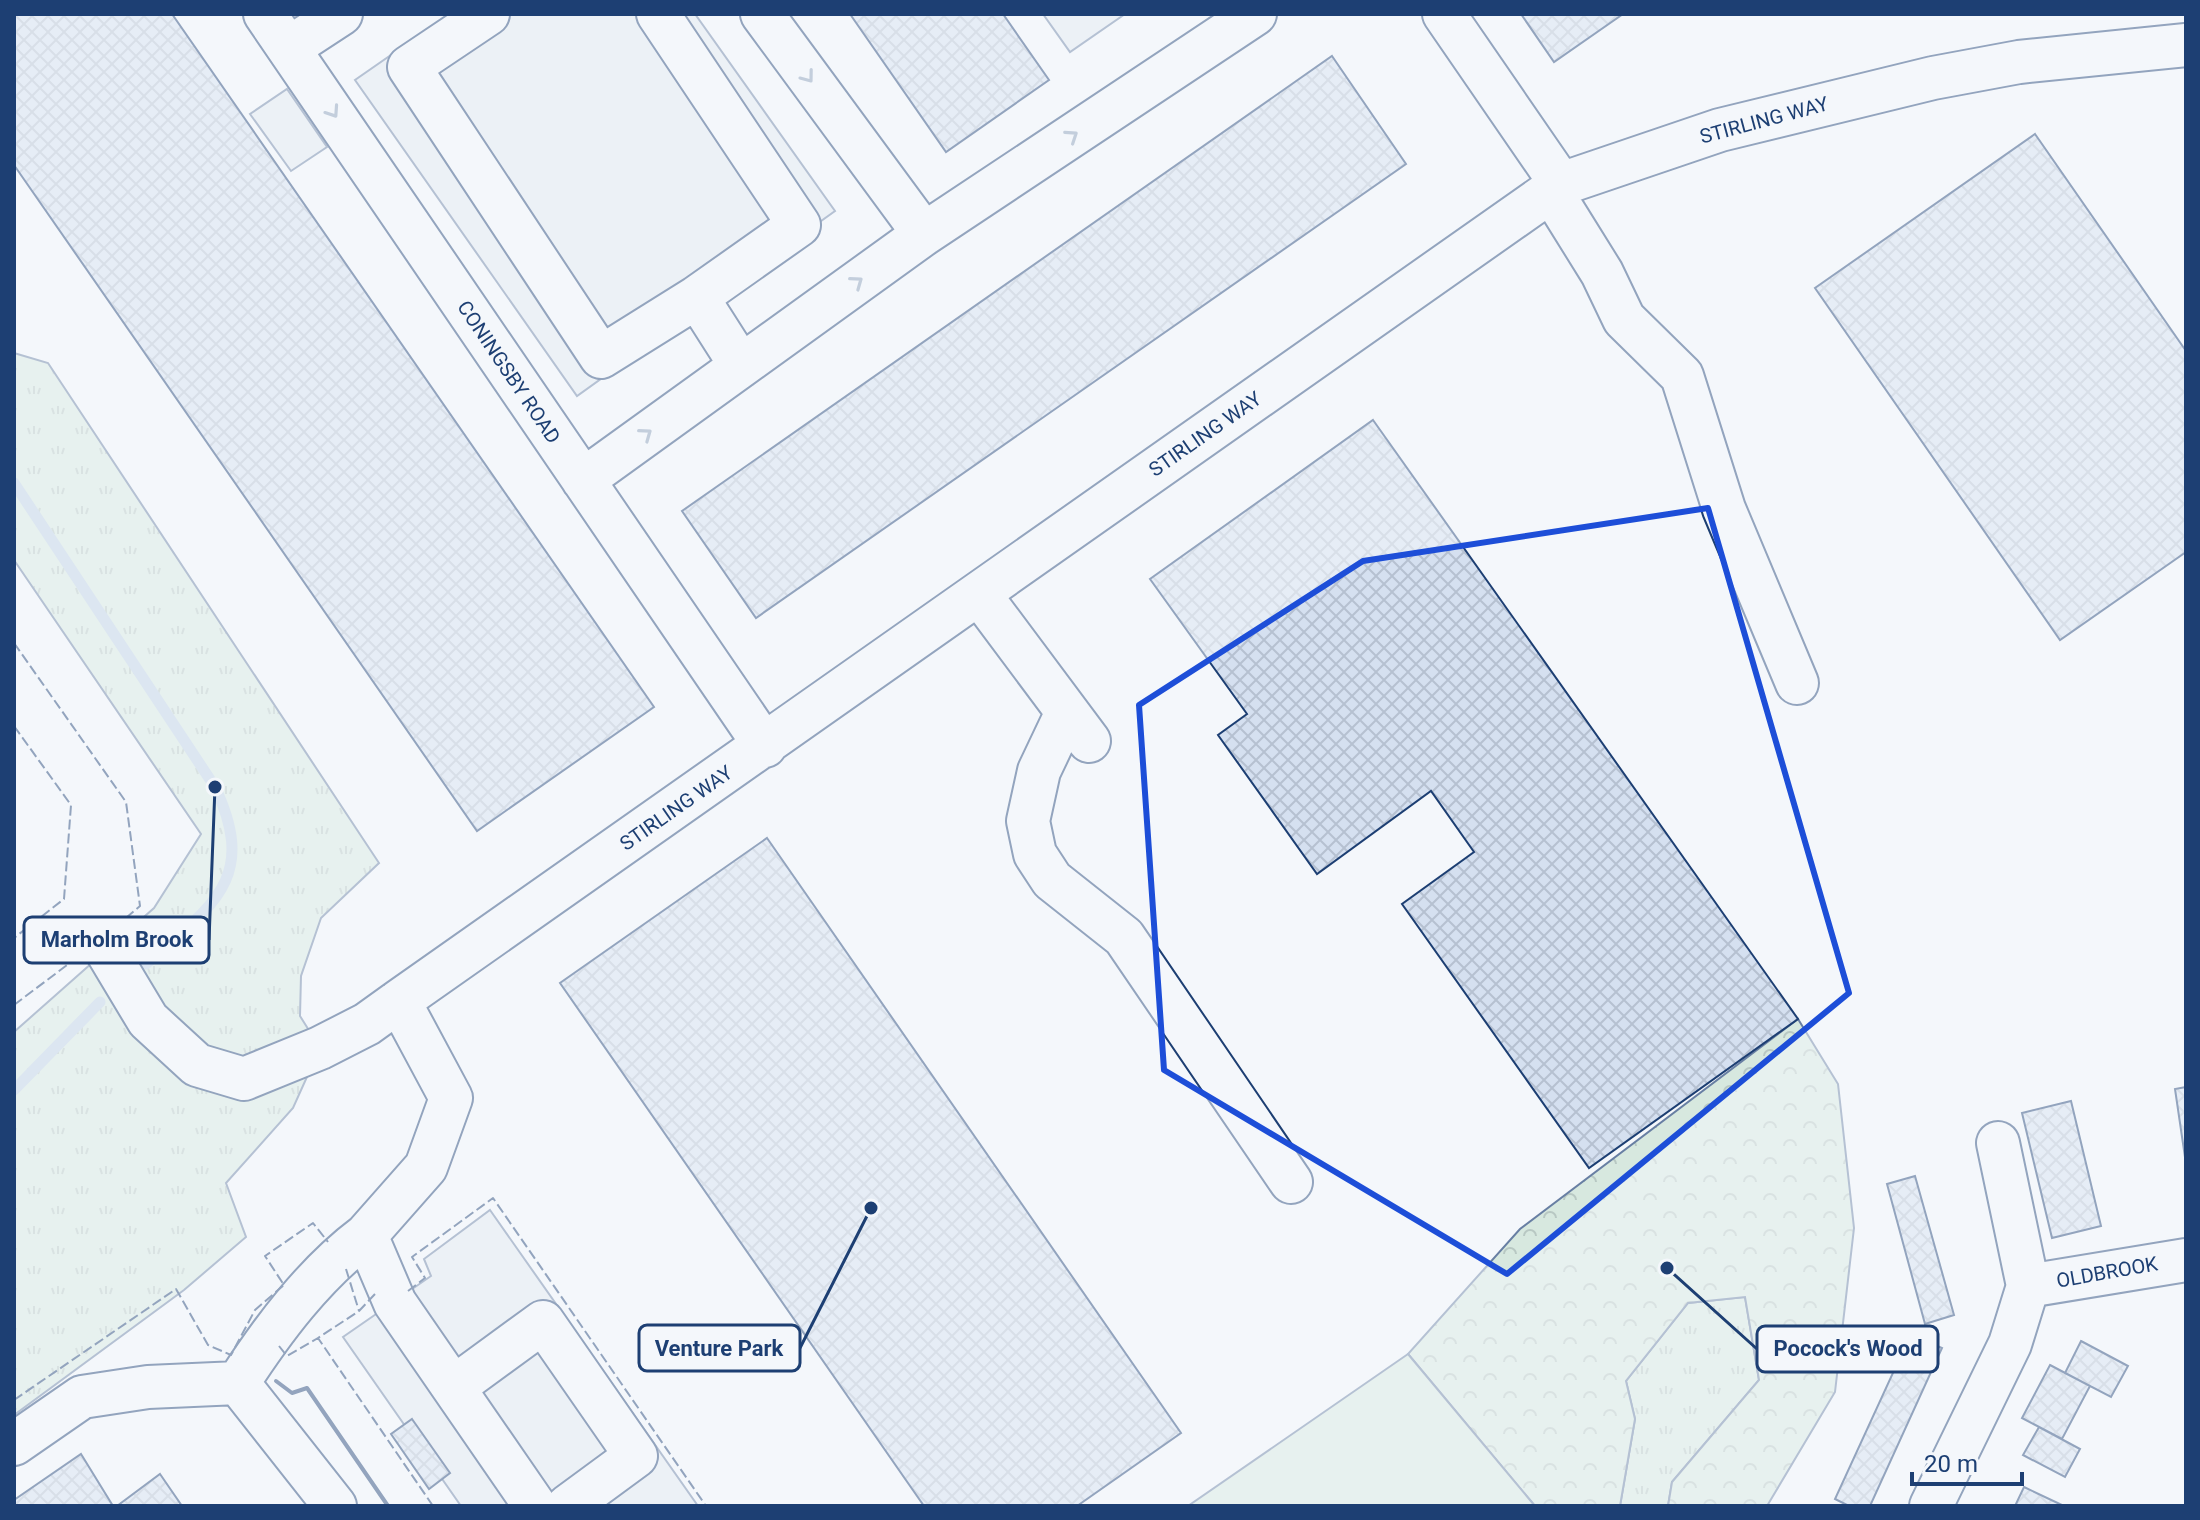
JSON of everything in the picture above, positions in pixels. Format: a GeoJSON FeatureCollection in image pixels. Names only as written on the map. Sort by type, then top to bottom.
{"type":"FeatureCollection","features":[{"type":"Feature","properties":{"kind":"street","name":"CONINGSBY ROAD"},"geometry":{"type":"LineString","coordinates":[[265,14],[765,746]]}},
{"type":"Feature","properties":{"kind":"street"},"geometry":{"type":"LineString","coordinates":[[289,48],[341,14]]}},
{"type":"Feature","properties":{"kind":"street"},"geometry":{"type":"LineString","coordinates":[[488,14],[409,67],[601,357],[697,297],[799,225],[658,14]]}},
{"type":"Feature","properties":{"kind":"street"},"geometry":{"type":"LineString","coordinates":[[762,14],[924,234]]}},
{"type":"Feature","properties":{"kind":"street"},"geometry":{"type":"LineString","coordinates":[[1444,14],[1556,188],[1624,319],[1682,376],[1724,509],[1797,683]]}},
{"type":"Feature","properties":{"kind":"street"},"geometry":{"type":"LineString","coordinates":[[583,480],[924,234],[1249,16]]}},
{"type":"Feature","properties":{"kind":"street","name":"STIRLING WAY"},"geometry":{"type":"LineString","coordinates":[[100,940],[148,1020],[197,1065],[244,1079],[320,1048],[367,1024],[1556,188],[1720,130],[1933,78],[2019,62],[2186,45]]}},
{"type":"Feature","properties":{"kind":"street"},"geometry":{"type":"LineString","coordinates":[[697,297],[741,366]]}},
{"type":"Feature","properties":{"kind":"street"},"geometry":{"type":"LineString","coordinates":[[980,595],[1078,726],[1039,771],[1028,821],[1035,854],[1052,880],[1124,937],[1291,1182]]}},
{"type":"Feature","properties":{"kind":"street"},"geometry":{"type":"LineString","coordinates":[[238,1383],[287,1315],[338,1256],[366,1235],[426,1167],[451,1098],[399,1001]]}},
{"type":"Feature","properties":{"kind":"street","name":"OLDBROOK"},"geometry":{"type":"LineString","coordinates":[[1931,1506],[2010,1344],[2028,1286],[1998,1143]]}},
{"type":"Feature","properties":{"kind":"street"},"geometry":{"type":"LineString","coordinates":[[366,1235],[395,1303],[535,1506]]}},
{"type":"Feature","properties":{"kind":"street","name":"OLDBROOK"},"geometry":{"type":"LineString","coordinates":[[2028,1286],[2186,1260]]}},
{"type":"Feature","properties":{"kind":"street"},"geometry":{"type":"LineString","coordinates":[[454,1387],[543,1322],[636,1456],[568,1506]]}},
{"type":"Feature","properties":{"kind":"street"},"geometry":{"type":"LineString","coordinates":[[14,1444],[82,1397],[148,1387],[238,1383]]}},
{"type":"Feature","properties":{"kind":"street"},"geometry":{"type":"LineString","coordinates":[[238,1383],[335,1506]]}},
{"type":"Feature","properties":{"kind":"highlighted area"},"geometry":{"type":"Polygon","coordinates":[[[1708,508],[1849,993],[1507,1274],[1164,1070],[1139,705],[1363,561],[1708,508]]]}},
{"type":"Feature","properties":{"kind":"green space"},"geometry":{"type":"Polygon","coordinates":[[[14,353],[48,363],[379,863],[321,918],[301,976],[300,1016],[320,1048],[293,1108],[226,1183],[246,1237],[184,1290],[14,1415],[14,1032],[154,908],[201,834],[14,560],[14,353]]]}},
{"type":"Feature","properties":{"kind":"green space"},"geometry":{"type":"Polygon","coordinates":[[[1798,1019],[1838,1084],[1854,1228],[1835,1392],[1767,1506],[1668,1506],[1672,1482],[1759,1380],[1745,1297],[1688,1303],[1626,1381],[1635,1419],[1620,1506],[1535,1506],[1408,1354],[1520,1229],[1798,1019]]]}},
{"type":"Feature","properties":{"kind":"green space"},"geometry":{"type":"Polygon","coordinates":[[[1745,1297],[1759,1380],[1672,1482],[1668,1506],[1620,1506],[1635,1419],[1626,1381],[1688,1303],[1745,1297]]]}},
{"type":"Feature","properties":{"kind":"green space"},"geometry":{"type":"Polygon","coordinates":[[[1408,1354],[1535,1506],[1188,1506],[1408,1354]]]}},
{"type":"Feature","properties":{"kind":"shaded area"},"geometry":{"type":"Polygon","coordinates":[[[450,14],[695,14],[835,211],[577,396],[355,80],[450,14]]]}},
{"type":"Feature","properties":{"kind":"shaded area"},"geometry":{"type":"Polygon","coordinates":[[[1043,14],[1125,14],[1070,52],[1043,14]]]}},
{"type":"Feature","properties":{"kind":"shaded area"},"geometry":{"type":"Polygon","coordinates":[[[287,89],[327,147],[291,171],[250,114],[287,89]]]}},
{"type":"Feature","properties":{"kind":"shaded area"},"geometry":{"type":"Polygon","coordinates":[[[490,1210],[698,1506],[461,1506],[343,1337],[431,1276],[424,1259],[490,1210]]]}},
{"type":"Feature","properties":{"kind":"building"},"geometry":{"type":"Polygon","coordinates":[[[14,14],[172,14],[654,707],[477,831],[14,165],[14,14]]]}},
{"type":"Feature","properties":{"kind":"building"},"geometry":{"type":"Polygon","coordinates":[[[850,14],[1003,14],[1049,80],[946,152],[850,14]]]}},
{"type":"Feature","properties":{"kind":"building"},"geometry":{"type":"Polygon","coordinates":[[[1521,14],[1623,14],[1554,62],[1521,14]]]}},
{"type":"Feature","properties":{"kind":"building"},"geometry":{"type":"Polygon","coordinates":[[[1332,56],[1406,164],[756,618],[682,511],[1332,56]]]}},
{"type":"Feature","properties":{"kind":"building"},"geometry":{"type":"Polygon","coordinates":[[[2035,134],[2186,351],[2186,552],[2060,640],[1815,288],[2035,134]]]}},
{"type":"Feature","properties":{"kind":"building"},"geometry":{"type":"Polygon","coordinates":[[[1373,420],[1798,1019],[1589,1168],[1402,904],[1474,852],[1431,791],[1317,874],[1218,735],[1247,714],[1150,579],[1373,420]]]}},
{"type":"Feature","properties":{"kind":"building"},"geometry":{"type":"Polygon","coordinates":[[[767,838],[1181,1433],[1077,1506],[924,1506],[560,983],[767,838]]]}},
{"type":"Feature","properties":{"kind":"building"},"geometry":{"type":"Polygon","coordinates":[[[2186,1087],[2186,1164],[2175,1089],[2186,1087]]]}},
{"type":"Feature","properties":{"kind":"building"},"geometry":{"type":"Polygon","coordinates":[[[2071,1101],[2101,1226],[2052,1238],[2022,1113],[2071,1101]]]}},
{"type":"Feature","properties":{"kind":"building"},"geometry":{"type":"Polygon","coordinates":[[[1915,1176],[1954,1315],[1925,1324],[1887,1184],[1915,1176]]]}},
{"type":"Feature","properties":{"kind":"building"},"geometry":{"type":"Polygon","coordinates":[[[1899,1329],[1942,1348],[1870,1506],[1849,1506],[1835,1499],[1898,1362],[1887,1356],[1899,1329]]]}},
{"type":"Feature","properties":{"kind":"building"},"geometry":{"type":"Polygon","coordinates":[[[2081,1341],[2128,1366],[2111,1397],[2065,1373],[2081,1341]]]}},
{"type":"Feature","properties":{"kind":"building"},"geometry":{"type":"Polygon","coordinates":[[[2050,1365],[2090,1386],[2062,1439],[2022,1418],[2050,1365]]]}},
{"type":"Feature","properties":{"kind":"building"},"geometry":{"type":"Polygon","coordinates":[[[412,1419],[450,1473],[429,1489],[391,1434],[412,1419]]]}},
{"type":"Feature","properties":{"kind":"building"},"geometry":{"type":"Polygon","coordinates":[[[2039,1427],[2080,1449],[2065,1477],[2023,1455],[2039,1427]]]}},
{"type":"Feature","properties":{"kind":"building"},"geometry":{"type":"Polygon","coordinates":[[[81,1454],[113,1506],[14,1506],[14,1500],[81,1454]]]}},
{"type":"Feature","properties":{"kind":"building"},"geometry":{"type":"Polygon","coordinates":[[[160,1474],[182,1506],[117,1506],[160,1474]]]}},
{"type":"Feature","properties":{"kind":"building"},"geometry":{"type":"Polygon","coordinates":[[[2024,1487],[2064,1506],[2015,1506],[2024,1487]]]}},
{"type":"Feature","properties":{"kind":"waterway"},"geometry":{"type":"LineString","coordinates":[[14,483],[215,787],[227,819],[232,846],[230,869],[221,889],[208,907],[146,964]]}},
{"type":"Feature","properties":{"kind":"waterway"},"geometry":{"type":"LineString","coordinates":[[14,1090],[100,1002]]}},
{"type":"Feature","properties":{"kind":"fence"},"geometry":{"type":"LineString","coordinates":[[14,643],[126,802],[140,906],[112,930]]}},
{"type":"Feature","properties":{"kind":"fence"},"geometry":{"type":"LineString","coordinates":[[14,726],[71,805],[64,899],[14,938]]}},
{"type":"Feature","properties":{"kind":"fence"},"geometry":{"type":"LineString","coordinates":[[14,1005],[87,950]]}},
{"type":"Feature","properties":{"kind":"fence"},"geometry":{"type":"LineString","coordinates":[[408,1291],[425,1278],[412,1257],[493,1198],[706,1506]]}},
{"type":"Feature","properties":{"kind":"fence"},"geometry":{"type":"LineString","coordinates":[[14,1400],[176,1289],[208,1345],[231,1355],[255,1310],[284,1285],[265,1256],[313,1223],[328,1242]]}},
{"type":"Feature","properties":{"kind":"fence"},"geometry":{"type":"LineString","coordinates":[[346,1269],[359,1311]]}},
{"type":"Feature","properties":{"kind":"fence"},"geometry":{"type":"LineString","coordinates":[[375,1294],[359,1311],[318,1338],[433,1506]]}},
{"type":"Feature","properties":{"kind":"fence"},"geometry":{"type":"LineString","coordinates":[[279,1346],[287,1356],[318,1338]]}},
{"type":"Feature","properties":{"kind":"wall"},"geometry":{"type":"LineString","coordinates":[[276,1381],[292,1393],[307,1388],[388,1506]]}},
{"type":"Feature","properties":{"kind":"place","name":"Marholm Brook"},"geometry":{"type":"Point","coordinates":[215,787]}},
{"type":"Feature","properties":{"kind":"place","name":"Venture Park"},"geometry":{"type":"Point","coordinates":[871,1208]}},
{"type":"Feature","properties":{"kind":"place","name":"Pocock's Wood"},"geometry":{"type":"Point","coordinates":[1667,1268]}}]}
